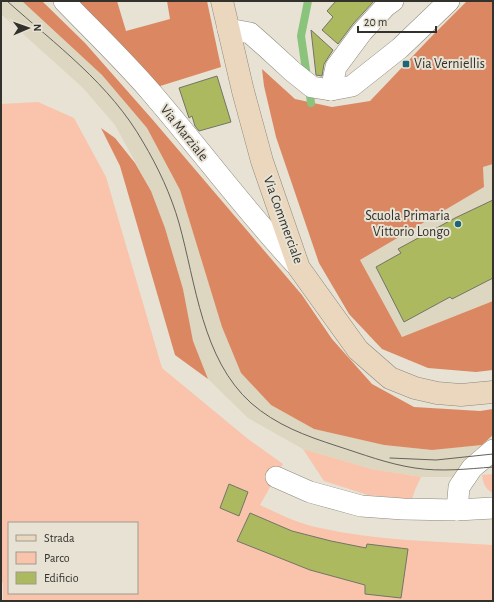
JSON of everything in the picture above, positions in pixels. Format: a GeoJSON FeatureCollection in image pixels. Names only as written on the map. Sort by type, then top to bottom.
{"type":"FeatureCollection","features":[{"type":"Feature","properties":{"kind":"main road","name":"Via Commerciale"},"geometry":{"type":"LineString","coordinates":[[222,1],[243,91],[262,161],[299,268],[358,350],[390,378],[415,388],[437,393],[461,395],[493,392]]}},
{"type":"Feature","properties":{"kind":"street","name":"Via Marziale"},"geometry":{"type":"LineString","coordinates":[[64,1],[150,91],[230,188],[299,268]]}},
{"type":"Feature","properties":{"kind":"street"},"geometry":{"type":"LineString","coordinates":[[331,90],[336,67],[362,32],[386,6],[393,1]]}},
{"type":"Feature","properties":{"kind":"street"},"geometry":{"type":"LineString","coordinates":[[228,29],[250,33],[312,87],[331,90],[352,86],[400,48],[449,1]]}},
{"type":"Feature","properties":{"kind":"street"},"geometry":{"type":"LineString","coordinates":[[457,510],[459,487],[472,468],[493,450]]}},
{"type":"Feature","properties":{"kind":"street"},"geometry":{"type":"LineString","coordinates":[[276,477],[310,492],[361,506],[403,509],[457,510],[493,508]]}},
{"type":"Feature","properties":{"kind":"shaded area"},"geometry":{"type":"Polygon","coordinates":[[[1,1],[22,1],[102,75],[147,128],[180,190],[222,327],[241,373],[271,405],[314,429],[384,445],[432,450],[482,445],[453,477],[421,477],[371,469],[303,449],[248,418],[208,379],[193,341],[183,289],[165,228],[151,191],[115,125],[83,88],[1,14],[1,1]]]}},
{"type":"Feature","properties":{"kind":"shaded area"},"geometry":{"type":"Polygon","coordinates":[[[22,1],[42,1],[85,43],[302,295],[332,339],[372,384],[414,407],[480,411],[493,409],[493,435],[482,445],[432,450],[384,445],[314,429],[271,405],[241,373],[222,327],[180,190],[147,128],[102,75],[22,1]]]}},
{"type":"Feature","properties":{"kind":"shaded area"},"geometry":{"type":"Polygon","coordinates":[[[77,1],[117,1],[126,31],[170,19],[167,1],[207,1],[221,67],[157,87],[77,1]]]}},
{"type":"Feature","properties":{"kind":"shaded area"},"geometry":{"type":"Polygon","coordinates":[[[467,1],[493,1],[493,164],[483,167],[484,187],[360,260],[402,337],[493,301],[493,370],[476,372],[428,368],[382,349],[349,314],[319,263],[276,137],[264,86],[262,69],[295,99],[332,107],[370,101],[467,1]]]}},
{"type":"Feature","properties":{"kind":"shaded area"},"geometry":{"type":"Polygon","coordinates":[[[101,128],[115,138],[135,163],[151,191],[165,228],[183,289],[193,341],[208,379],[175,355],[120,166],[101,128]]]}},
{"type":"Feature","properties":{"kind":"shaded area","name":"Scuola Primaria Vittorio Longo"},"geometry":{"type":"Polygon","coordinates":[[[493,164],[493,301],[402,337],[360,260],[484,187],[483,167],[493,164]]]}},
{"type":"Feature","properties":{"kind":"green space"},"geometry":{"type":"Polygon","coordinates":[[[38,102],[74,118],[106,177],[162,368],[248,439],[283,464],[260,505],[304,524],[363,536],[493,545],[493,601],[3,601],[3,583],[1,581],[1,104],[38,102]]]}},
{"type":"Feature","properties":{"kind":"green space"},"geometry":{"type":"Polygon","coordinates":[[[303,449],[371,469],[421,477],[412,499],[368,495],[324,481],[303,449]]]}},
{"type":"Feature","properties":{"kind":"green space"},"geometry":{"type":"Polygon","coordinates":[[[493,474],[493,493],[485,486],[482,475],[493,474]]]}},
{"type":"Feature","properties":{"kind":"building"},"geometry":{"type":"Polygon","coordinates":[[[336,1],[374,1],[353,24],[338,44],[322,30],[333,17],[327,11],[336,1]]]}},
{"type":"Feature","properties":{"kind":"building"},"geometry":{"type":"Polygon","coordinates":[[[311,30],[333,50],[324,64],[322,76],[316,75],[311,30]]]}},
{"type":"Feature","properties":{"kind":"building"},"geometry":{"type":"Polygon","coordinates":[[[217,76],[231,122],[199,131],[195,126],[192,116],[189,118],[179,88],[217,76]]]}},
{"type":"Feature","properties":{"kind":"building","name":"Scuola Primaria Vittorio Longo"},"geometry":{"type":"Polygon","coordinates":[[[493,200],[493,278],[452,299],[450,297],[404,322],[376,267],[401,253],[398,249],[455,218],[493,200]]]}},
{"type":"Feature","properties":{"kind":"building"},"geometry":{"type":"Polygon","coordinates":[[[229,484],[248,492],[239,516],[220,508],[229,484]]]}},
{"type":"Feature","properties":{"kind":"building"},"geometry":{"type":"Polygon","coordinates":[[[250,513],[292,531],[331,541],[366,548],[367,544],[408,549],[401,598],[365,594],[365,585],[310,570],[237,541],[250,513]]]}},
{"type":"Feature","properties":{"kind":"waterway"},"geometry":{"type":"LineString","coordinates":[[307,77],[301,36],[308,1]]}},
{"type":"Feature","properties":{"kind":"waterway"},"geometry":{"type":"LineString","coordinates":[[309,88],[311,103]]}},
{"type":"Feature","properties":{"kind":"tram line"},"geometry":{"type":"LineString","coordinates":[[7,1],[81,66],[115,102],[130,121],[143,142],[164,181],[176,213],[196,295],[211,343],[221,365],[235,385],[251,403],[281,424],[303,434],[385,461],[415,468],[434,470],[493,467]]}},
{"type":"Feature","properties":{"kind":"tram line"},"geometry":{"type":"LineString","coordinates":[[390,458],[436,460],[493,454]]}},
{"type":"Feature","properties":{"kind":"place","name":"Via Verniellis"},"geometry":{"type":"Point","coordinates":[406,64]}},
{"type":"Feature","properties":{"kind":"place","name":"Scuola Primaria Vittorio Longo"},"geometry":{"type":"Point","coordinates":[458,224]}}]}
